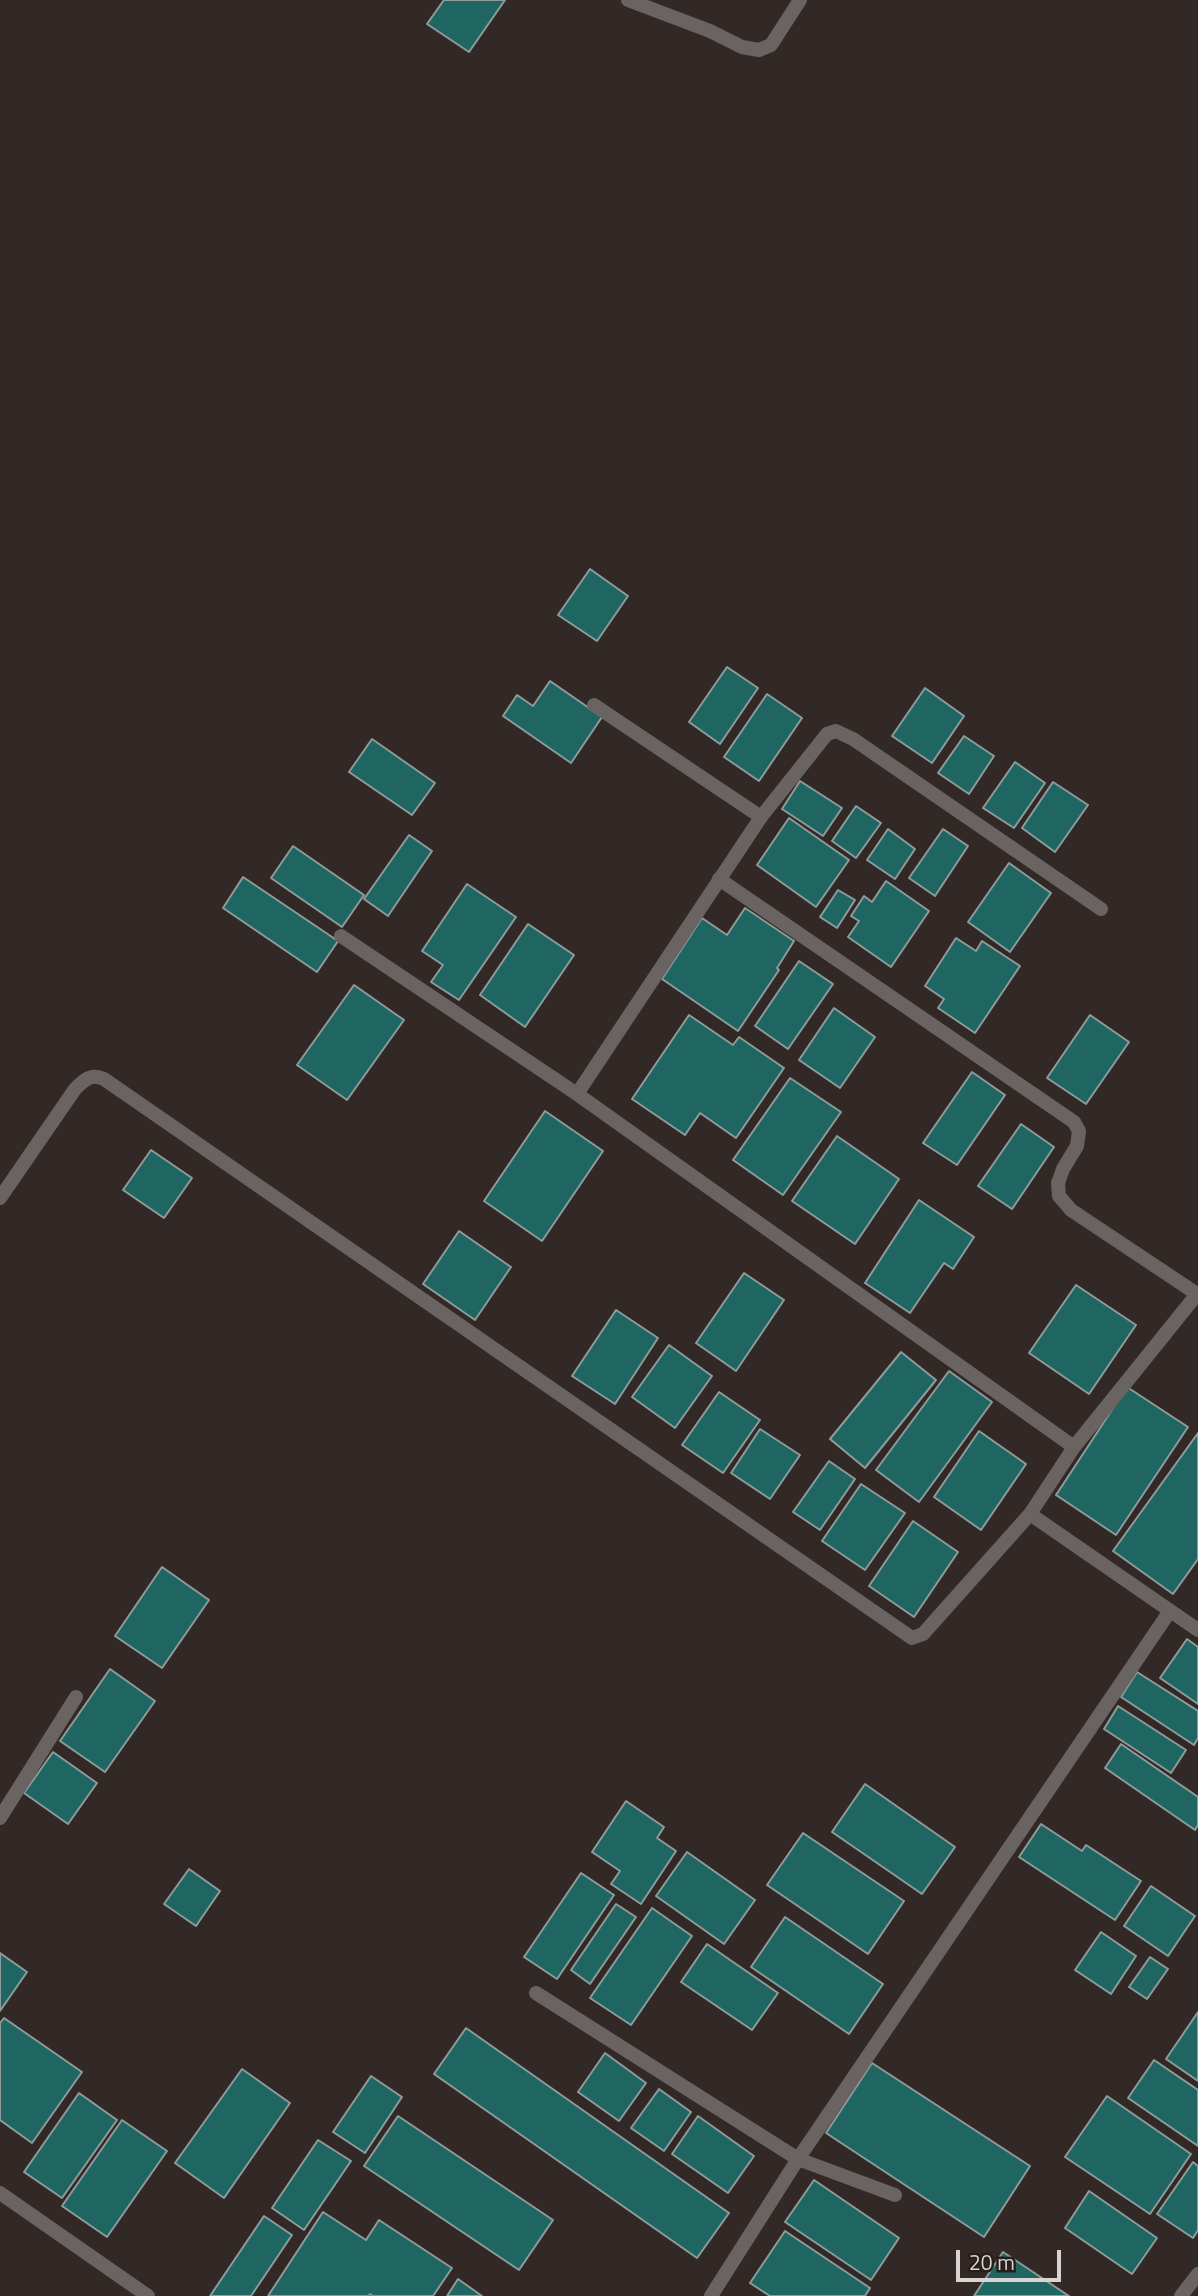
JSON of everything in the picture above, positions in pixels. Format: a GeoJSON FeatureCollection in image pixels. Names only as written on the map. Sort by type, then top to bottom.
{"type":"FeatureCollection","features":[{"type":"Feature","properties":{"kind":"street"},"geometry":{"type":"LineString","coordinates":[[628,0],[710,31],[742,47],[759,50],[771,45],[800,0]]}},
{"type":"Feature","properties":{"kind":"street"},"geometry":{"type":"LineString","coordinates":[[594,705],[761,817]]}},
{"type":"Feature","properties":{"kind":"street"},"geometry":{"type":"LineString","coordinates":[[577,1094],[761,817],[827,733],[836,731],[853,739],[1101,909]]}},
{"type":"Feature","properties":{"kind":"street"},"geometry":{"type":"LineString","coordinates":[[0,1198],[75,1089],[89,1077],[98,1076],[912,1638],[923,1634],[1030,1514],[1074,1447],[1197,1294],[1071,1210],[1059,1196],[1058,1184],[1063,1169],[1077,1146],[1079,1131],[1074,1122],[719,879]]}},
{"type":"Feature","properties":{"kind":"street"},"geometry":{"type":"LineString","coordinates":[[341,936],[577,1094],[1074,1447]]}},
{"type":"Feature","properties":{"kind":"street"},"geometry":{"type":"LineString","coordinates":[[1030,1514],[1198,1630]]}},
{"type":"Feature","properties":{"kind":"street"},"geometry":{"type":"LineString","coordinates":[[712,2296],[798,2159],[1170,1611]]}},
{"type":"Feature","properties":{"kind":"street"},"geometry":{"type":"LineString","coordinates":[[0,1818],[76,1697]]}},
{"type":"Feature","properties":{"kind":"street"},"geometry":{"type":"LineString","coordinates":[[536,1993],[798,2159],[895,2196]]}},
{"type":"Feature","properties":{"kind":"street"},"geometry":{"type":"LineString","coordinates":[[0,2193],[148,2296]]}},
{"type":"Feature","properties":{"kind":"street"},"geometry":{"type":"LineString","coordinates":[[1181,2296],[1198,2274]]}},
{"type":"Feature","properties":{"kind":"building"},"geometry":{"type":"Polygon","coordinates":[[[444,0],[505,0],[469,52],[427,24],[444,0]]]}},
{"type":"Feature","properties":{"kind":"building"},"geometry":{"type":"Polygon","coordinates":[[[590,569],[628,596],[597,641],[558,615],[590,569]]]}},
{"type":"Feature","properties":{"kind":"building"},"geometry":{"type":"Polygon","coordinates":[[[727,667],[758,688],[720,744],[689,722],[727,667]]]}},
{"type":"Feature","properties":{"kind":"building"},"geometry":{"type":"Polygon","coordinates":[[[550,681],[602,717],[571,763],[503,716],[517,695],[533,706],[550,681]]]}},
{"type":"Feature","properties":{"kind":"building"},"geometry":{"type":"Polygon","coordinates":[[[925,688],[964,716],[932,763],[892,736],[925,688]]]}},
{"type":"Feature","properties":{"kind":"building"},"geometry":{"type":"Polygon","coordinates":[[[767,694],[802,718],[759,781],[724,757],[767,694]]]}},
{"type":"Feature","properties":{"kind":"building"},"geometry":{"type":"Polygon","coordinates":[[[964,736],[994,756],[969,794],[938,773],[964,736]]]}},
{"type":"Feature","properties":{"kind":"building"},"geometry":{"type":"Polygon","coordinates":[[[372,739],[435,783],[412,815],[349,772],[372,739]]]}},
{"type":"Feature","properties":{"kind":"building"},"geometry":{"type":"Polygon","coordinates":[[[1015,762],[1045,783],[1014,828],[983,808],[1015,762]]]}},
{"type":"Feature","properties":{"kind":"building"},"geometry":{"type":"Polygon","coordinates":[[[800,781],[842,808],[823,836],[782,809],[800,781]]]}},
{"type":"Feature","properties":{"kind":"building"},"geometry":{"type":"Polygon","coordinates":[[[1053,782],[1088,805],[1055,852],[1022,828],[1053,782]]]}},
{"type":"Feature","properties":{"kind":"building"},"geometry":{"type":"Polygon","coordinates":[[[856,806],[881,823],[856,858],[832,841],[856,806]]]}},
{"type":"Feature","properties":{"kind":"building"},"geometry":{"type":"Polygon","coordinates":[[[789,818],[849,860],[816,907],[757,865],[789,818]]]}},
{"type":"Feature","properties":{"kind":"building"},"geometry":{"type":"Polygon","coordinates":[[[888,829],[915,849],[895,879],[867,860],[888,829]]]}},
{"type":"Feature","properties":{"kind":"building"},"geometry":{"type":"Polygon","coordinates":[[[943,829],[968,846],[935,896],[909,878],[943,829]]]}},
{"type":"Feature","properties":{"kind":"building"},"geometry":{"type":"Polygon","coordinates":[[[409,835],[432,851],[388,916],[364,899],[409,835]]]}},
{"type":"Feature","properties":{"kind":"building"},"geometry":{"type":"Polygon","coordinates":[[[293,846],[364,895],[342,927],[271,878],[293,846]]]}},
{"type":"Feature","properties":{"kind":"building"},"geometry":{"type":"Polygon","coordinates":[[[1009,863],[1051,893],[1010,952],[968,922],[1009,863]]]}},
{"type":"Feature","properties":{"kind":"building"},"geometry":{"type":"Polygon","coordinates":[[[243,877],[338,941],[317,972],[223,908],[243,877]]]}},
{"type":"Feature","properties":{"kind":"building"},"geometry":{"type":"Polygon","coordinates":[[[886,881],[929,911],[891,967],[848,937],[859,921],[851,916],[864,896],[872,902],[886,881]]]}},
{"type":"Feature","properties":{"kind":"building"},"geometry":{"type":"Polygon","coordinates":[[[467,884],[516,917],[459,1000],[431,982],[443,965],[422,951],[467,884]]]}},
{"type":"Feature","properties":{"kind":"building"},"geometry":{"type":"Polygon","coordinates":[[[838,890],[855,900],[837,928],[820,917],[838,890]]]}},
{"type":"Feature","properties":{"kind":"building"},"geometry":{"type":"Polygon","coordinates":[[[745,908],[794,941],[777,968],[779,970],[738,1031],[662,979],[702,918],[727,935],[745,908]]]}},
{"type":"Feature","properties":{"kind":"building"},"geometry":{"type":"Polygon","coordinates":[[[528,924],[574,955],[525,1027],[480,995],[528,924]]]}},
{"type":"Feature","properties":{"kind":"building"},"geometry":{"type":"Polygon","coordinates":[[[956,938],[976,951],[982,941],[1020,966],[975,1033],[938,1008],[944,999],[925,986],[956,938]]]}},
{"type":"Feature","properties":{"kind":"building"},"geometry":{"type":"Polygon","coordinates":[[[799,961],[833,984],[788,1049],[755,1026],[799,961]]]}},
{"type":"Feature","properties":{"kind":"building"},"geometry":{"type":"Polygon","coordinates":[[[354,985],[404,1020],[347,1100],[297,1065],[354,985]]]}},
{"type":"Feature","properties":{"kind":"building"},"geometry":{"type":"Polygon","coordinates":[[[834,1008],[875,1037],[840,1088],[799,1060],[834,1008]]]}},
{"type":"Feature","properties":{"kind":"building"},"geometry":{"type":"Polygon","coordinates":[[[689,1015],[733,1045],[739,1037],[784,1068],[736,1138],[700,1113],[685,1135],[632,1099],[689,1015]]]}},
{"type":"Feature","properties":{"kind":"building"},"geometry":{"type":"Polygon","coordinates":[[[1090,1015],[1129,1042],[1086,1104],[1047,1078],[1090,1015]]]}},
{"type":"Feature","properties":{"kind":"building"},"geometry":{"type":"Polygon","coordinates":[[[972,1072],[1005,1095],[957,1165],[923,1143],[972,1072]]]}},
{"type":"Feature","properties":{"kind":"building"},"geometry":{"type":"Polygon","coordinates":[[[790,1078],[841,1112],[783,1195],[733,1160],[790,1078]]]}},
{"type":"Feature","properties":{"kind":"building"},"geometry":{"type":"Polygon","coordinates":[[[545,1111],[603,1151],[542,1241],[484,1201],[545,1111]]]}},
{"type":"Feature","properties":{"kind":"building"},"geometry":{"type":"Polygon","coordinates":[[[1021,1124],[1054,1147],[1012,1209],[978,1186],[1021,1124]]]}},
{"type":"Feature","properties":{"kind":"building"},"geometry":{"type":"Polygon","coordinates":[[[837,1136],[899,1179],[855,1244],[792,1201],[837,1136]]]}},
{"type":"Feature","properties":{"kind":"building"},"geometry":{"type":"Polygon","coordinates":[[[151,1150],[192,1178],[164,1218],[123,1190],[151,1150]]]}},
{"type":"Feature","properties":{"kind":"building"},"geometry":{"type":"Polygon","coordinates":[[[919,1200],[974,1237],[953,1269],[944,1263],[910,1313],[865,1283],[919,1200]]]}},
{"type":"Feature","properties":{"kind":"building"},"geometry":{"type":"Polygon","coordinates":[[[459,1231],[511,1267],[475,1320],[423,1284],[459,1231]]]}},
{"type":"Feature","properties":{"kind":"building"},"geometry":{"type":"Polygon","coordinates":[[[744,1273],[784,1300],[736,1371],[696,1343],[744,1273]]]}},
{"type":"Feature","properties":{"kind":"building"},"geometry":{"type":"Polygon","coordinates":[[[1076,1285],[1136,1325],[1089,1394],[1029,1353],[1076,1285]]]}},
{"type":"Feature","properties":{"kind":"building"},"geometry":{"type":"Polygon","coordinates":[[[616,1310],[658,1338],[615,1404],[572,1376],[616,1310]]]}},
{"type":"Feature","properties":{"kind":"building"},"geometry":{"type":"Polygon","coordinates":[[[669,1345],[712,1376],[675,1428],[632,1397],[669,1345]]]}},
{"type":"Feature","properties":{"kind":"building"},"geometry":{"type":"Polygon","coordinates":[[[901,1352],[936,1380],[865,1468],[830,1439],[901,1352]]]}},
{"type":"Feature","properties":{"kind":"building"},"geometry":{"type":"Polygon","coordinates":[[[949,1371],[992,1402],[919,1502],[876,1470],[949,1371]]]}},
{"type":"Feature","properties":{"kind":"building"},"geometry":{"type":"Polygon","coordinates":[[[1127,1387],[1188,1427],[1116,1535],[1056,1495],[1127,1387]]]}},
{"type":"Feature","properties":{"kind":"building"},"geometry":{"type":"Polygon","coordinates":[[[719,1392],[760,1420],[723,1473],[682,1445],[719,1392]]]}},
{"type":"Feature","properties":{"kind":"building"},"geometry":{"type":"Polygon","coordinates":[[[760,1429],[800,1455],[770,1499],[731,1473],[760,1429]]]}},
{"type":"Feature","properties":{"kind":"building"},"geometry":{"type":"Polygon","coordinates":[[[979,1431],[1026,1464],[981,1530],[934,1497],[979,1431]]]}},
{"type":"Feature","properties":{"kind":"building"},"geometry":{"type":"Polygon","coordinates":[[[1198,1433],[1198,1559],[1173,1594],[1113,1551],[1198,1433]]]}},
{"type":"Feature","properties":{"kind":"building"},"geometry":{"type":"Polygon","coordinates":[[[829,1461],[855,1479],[820,1530],[793,1512],[829,1461]]]}},
{"type":"Feature","properties":{"kind":"building"},"geometry":{"type":"Polygon","coordinates":[[[861,1484],[905,1513],[865,1570],[822,1541],[861,1484]]]}},
{"type":"Feature","properties":{"kind":"building"},"geometry":{"type":"Polygon","coordinates":[[[913,1521],[958,1552],[914,1617],[869,1586],[913,1521]]]}},
{"type":"Feature","properties":{"kind":"building"},"geometry":{"type":"Polygon","coordinates":[[[162,1567],[209,1600],[162,1668],[115,1636],[162,1567]]]}},
{"type":"Feature","properties":{"kind":"building"},"geometry":{"type":"Polygon","coordinates":[[[1187,1639],[1198,1647],[1198,1704],[1160,1678],[1187,1639]]]}},
{"type":"Feature","properties":{"kind":"building"},"geometry":{"type":"Polygon","coordinates":[[[110,1669],[155,1701],[105,1772],[60,1741],[110,1669]]]}},
{"type":"Feature","properties":{"kind":"building"},"geometry":{"type":"Polygon","coordinates":[[[1137,1672],[1198,1711],[1198,1738],[1194,1745],[1121,1697],[1137,1672]]]}},
{"type":"Feature","properties":{"kind":"building"},"geometry":{"type":"Polygon","coordinates":[[[1118,1706],[1186,1750],[1171,1773],[1104,1729],[1118,1706]]]}},
{"type":"Feature","properties":{"kind":"building"},"geometry":{"type":"Polygon","coordinates":[[[1121,1744],[1198,1797],[1198,1825],[1195,1830],[1105,1768],[1121,1744]]]}},
{"type":"Feature","properties":{"kind":"building"},"geometry":{"type":"Polygon","coordinates":[[[53,1752],[97,1783],[68,1824],[24,1793],[53,1752]]]}},
{"type":"Feature","properties":{"kind":"building"},"geometry":{"type":"Polygon","coordinates":[[[865,1784],[955,1847],[922,1894],[832,1832],[865,1784]]]}},
{"type":"Feature","properties":{"kind":"building"},"geometry":{"type":"Polygon","coordinates":[[[626,1801],[664,1827],[657,1838],[676,1851],[641,1904],[611,1884],[620,1871],[592,1852],[626,1801]]]}},
{"type":"Feature","properties":{"kind":"building"},"geometry":{"type":"Polygon","coordinates":[[[1041,1824],[1082,1851],[1086,1845],[1141,1881],[1115,1920],[1019,1857],[1041,1824]]]}},
{"type":"Feature","properties":{"kind":"building"},"geometry":{"type":"Polygon","coordinates":[[[803,1833],[904,1901],[868,1954],[767,1885],[803,1833]]]}},
{"type":"Feature","properties":{"kind":"building"},"geometry":{"type":"Polygon","coordinates":[[[687,1852],[755,1900],[724,1944],[656,1896],[687,1852]]]}},
{"type":"Feature","properties":{"kind":"building"},"geometry":{"type":"Polygon","coordinates":[[[189,1869],[220,1891],[196,1926],[164,1904],[189,1869]]]}},
{"type":"Feature","properties":{"kind":"building"},"geometry":{"type":"Polygon","coordinates":[[[581,1873],[614,1895],[557,1979],[524,1957],[581,1873]]]}},
{"type":"Feature","properties":{"kind":"building"},"geometry":{"type":"Polygon","coordinates":[[[1151,1886],[1195,1916],[1168,1956],[1124,1926],[1151,1886]]]}},
{"type":"Feature","properties":{"kind":"building"},"geometry":{"type":"Polygon","coordinates":[[[616,1904],[636,1917],[590,1984],[571,1970],[616,1904]]]}},
{"type":"Feature","properties":{"kind":"building"},"geometry":{"type":"Polygon","coordinates":[[[652,1908],[692,1936],[631,2025],[590,1998],[652,1908]]]}},
{"type":"Feature","properties":{"kind":"building"},"geometry":{"type":"Polygon","coordinates":[[[785,1917],[883,1984],[849,2034],[751,1967],[785,1917]]]}},
{"type":"Feature","properties":{"kind":"building"},"geometry":{"type":"Polygon","coordinates":[[[1101,1932],[1136,1956],[1111,1994],[1075,1970],[1101,1932]]]}},
{"type":"Feature","properties":{"kind":"building"},"geometry":{"type":"Polygon","coordinates":[[[707,1944],[778,1993],[752,2030],[681,1982],[707,1944]]]}},
{"type":"Feature","properties":{"kind":"building"},"geometry":{"type":"Polygon","coordinates":[[[0,1953],[27,1972],[0,2011],[0,1953]]]}},
{"type":"Feature","properties":{"kind":"building"},"geometry":{"type":"Polygon","coordinates":[[[1150,1957],[1168,1969],[1147,1999],[1129,1987],[1150,1957]]]}},
{"type":"Feature","properties":{"kind":"building"},"geometry":{"type":"Polygon","coordinates":[[[1198,2012],[1198,2081],[1166,2059],[1198,2012]]]}},
{"type":"Feature","properties":{"kind":"building"},"geometry":{"type":"Polygon","coordinates":[[[4,2018],[82,2072],[32,2143],[0,2120],[0,2023],[4,2018]]]}},
{"type":"Feature","properties":{"kind":"building"},"geometry":{"type":"Polygon","coordinates":[[[466,2028],[729,2213],[697,2258],[434,2074],[466,2028]]]}},
{"type":"Feature","properties":{"kind":"building"},"geometry":{"type":"Polygon","coordinates":[[[605,2053],[646,2083],[619,2121],[578,2092],[605,2053]]]}},
{"type":"Feature","properties":{"kind":"building"},"geometry":{"type":"Polygon","coordinates":[[[1154,2060],[1198,2090],[1198,2146],[1128,2098],[1154,2060]]]}},
{"type":"Feature","properties":{"kind":"building"},"geometry":{"type":"Polygon","coordinates":[[[872,2063],[1030,2166],[984,2237],[826,2133],[872,2063]]]}},
{"type":"Feature","properties":{"kind":"building"},"geometry":{"type":"Polygon","coordinates":[[[242,2069],[290,2103],[224,2198],[175,2163],[242,2069]]]}},
{"type":"Feature","properties":{"kind":"building"},"geometry":{"type":"Polygon","coordinates":[[[371,2076],[402,2097],[365,2153],[333,2132],[371,2076]]]}},
{"type":"Feature","properties":{"kind":"building"},"geometry":{"type":"Polygon","coordinates":[[[659,2089],[691,2112],[664,2151],[631,2128],[659,2089]]]}},
{"type":"Feature","properties":{"kind":"building"},"geometry":{"type":"Polygon","coordinates":[[[79,2093],[117,2120],[62,2198],[24,2172],[79,2093]]]}},
{"type":"Feature","properties":{"kind":"building"},"geometry":{"type":"Polygon","coordinates":[[[1107,2096],[1191,2154],[1150,2214],[1065,2157],[1107,2096]]]}},
{"type":"Feature","properties":{"kind":"building"},"geometry":{"type":"Polygon","coordinates":[[[398,2116],[553,2220],[519,2270],[364,2166],[398,2116]]]}},
{"type":"Feature","properties":{"kind":"building"},"geometry":{"type":"Polygon","coordinates":[[[698,2116],[754,2156],[728,2193],[672,2154],[698,2116]]]}},
{"type":"Feature","properties":{"kind":"building"},"geometry":{"type":"Polygon","coordinates":[[[122,2120],[167,2151],[107,2237],[62,2206],[122,2120]]]}},
{"type":"Feature","properties":{"kind":"building"},"geometry":{"type":"Polygon","coordinates":[[[318,2140],[351,2161],[304,2230],[272,2208],[318,2140]]]}},
{"type":"Feature","properties":{"kind":"building"},"geometry":{"type":"Polygon","coordinates":[[[1193,2162],[1198,2166],[1198,2230],[1193,2238],[1157,2214],[1193,2162]]]}},
{"type":"Feature","properties":{"kind":"building"},"geometry":{"type":"Polygon","coordinates":[[[814,2180],[899,2238],[871,2280],[785,2222],[814,2180]]]}},
{"type":"Feature","properties":{"kind":"building"},"geometry":{"type":"Polygon","coordinates":[[[1089,2191],[1157,2238],[1132,2274],[1065,2228],[1089,2191]]]}},
{"type":"Feature","properties":{"kind":"building"},"geometry":{"type":"Polygon","coordinates":[[[323,2212],[366,2240],[379,2220],[452,2268],[433,2296],[268,2296],[323,2212]]]}},
{"type":"Feature","properties":{"kind":"building"},"geometry":{"type":"Polygon","coordinates":[[[264,2216],[292,2235],[251,2296],[210,2296],[264,2216]]]}},
{"type":"Feature","properties":{"kind":"building"},"geometry":{"type":"Polygon","coordinates":[[[785,2231],[870,2288],[865,2296],[770,2296],[750,2283],[785,2231]]]}},
{"type":"Feature","properties":{"kind":"building"},"geometry":{"type":"Polygon","coordinates":[[[1003,2252],[1069,2296],[974,2296],[1003,2252]]]}},
{"type":"Feature","properties":{"kind":"building"},"geometry":{"type":"Polygon","coordinates":[[[458,2279],[482,2296],[447,2296],[458,2279]]]}}]}
